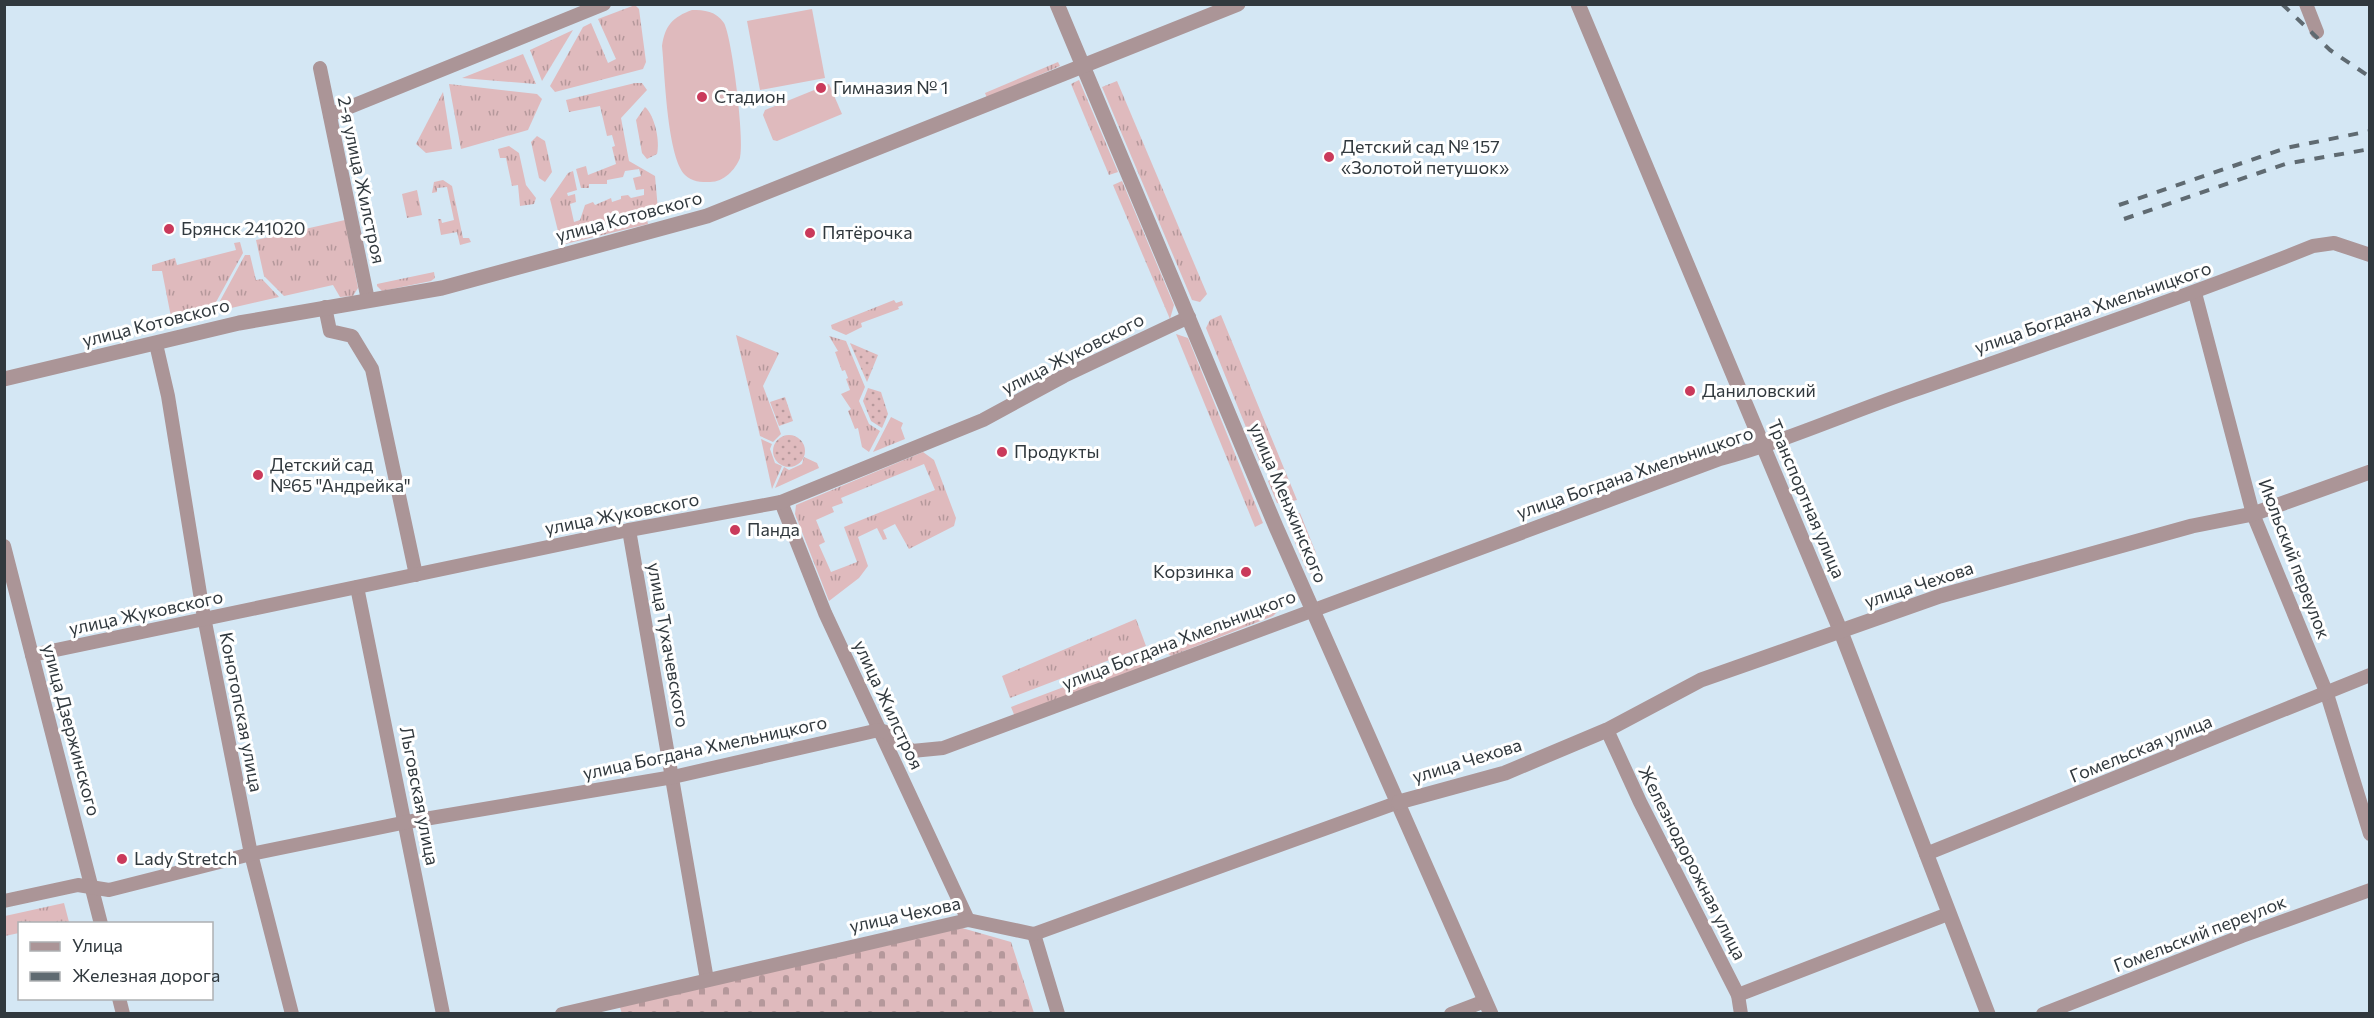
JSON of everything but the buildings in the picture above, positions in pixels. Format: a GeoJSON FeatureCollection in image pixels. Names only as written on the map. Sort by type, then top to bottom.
{"type":"FeatureCollection","features":[{"type":"Feature","properties":{"kind":"street"},"geometry":{"type":"LineString","coordinates":[[330,115],[604,4]]}},
{"type":"Feature","properties":{"kind":"street","name":"улица Менжинского"},"geometry":{"type":"LineString","coordinates":[[1057,4],[1312,609],[1488,1007]]}},
{"type":"Feature","properties":{"kind":"street","name":"улица Котовского"},"geometry":{"type":"LineString","coordinates":[[4,379],[239,323],[442,288],[707,216],[1238,4]]}},
{"type":"Feature","properties":{"kind":"street","name":"Транспортная улица"},"geometry":{"type":"LineString","coordinates":[[1578,4],[1841,632],[1988,1014]]}},
{"type":"Feature","properties":{"kind":"street"},"geometry":{"type":"LineString","coordinates":[[2306,4],[2317,32]]}},
{"type":"Feature","properties":{"kind":"street","name":"2-я улица Жилстроя"},"geometry":{"type":"LineString","coordinates":[[320,68],[368,300]]}},
{"type":"Feature","properties":{"kind":"street","name":"улица Богдана Хмельницкого"},"geometry":{"type":"LineString","coordinates":[[4,901],[78,885],[109,891],[251,854],[407,822],[673,777],[879,730],[886,732],[912,752],[943,748],[1720,459],[1762,447],[1888,399],[2195,293],[2313,246],[2334,243],[2370,255]]}},
{"type":"Feature","properties":{"kind":"street","name":"Июльский переулок"},"geometry":{"type":"LineString","coordinates":[[2195,293],[2253,514],[2327,694],[2370,834]]}},
{"type":"Feature","properties":{"kind":"street"},"geometry":{"type":"LineString","coordinates":[[325,307],[330,331],[352,336],[372,369],[416,575]]}},
{"type":"Feature","properties":{"kind":"street","name":"улица Жуковского"},"geometry":{"type":"LineString","coordinates":[[32,655],[629,530],[781,502],[984,420],[1064,376],[1189,317]]}},
{"type":"Feature","properties":{"kind":"street","name":"Конотопская улица"},"geometry":{"type":"LineString","coordinates":[[156,344],[168,396],[204,619],[251,854],[292,1014]]}},
{"type":"Feature","properties":{"kind":"street","name":"улица Чехова"},"geometry":{"type":"LineString","coordinates":[[562,1014],[616,1008],[707,980],[968,920],[1034,934],[1399,802],[1505,773],[1607,730],[1701,680],[1940,596],[2192,526],[2253,514],[2370,472]]}},
{"type":"Feature","properties":{"kind":"street","name":"улица Жилстроя"},"geometry":{"type":"LineString","coordinates":[[781,502],[825,613],[968,920]]}},
{"type":"Feature","properties":{"kind":"street","name":"улица Тухачевского"},"geometry":{"type":"LineString","coordinates":[[629,530],[707,980]]}},
{"type":"Feature","properties":{"kind":"street","name":"улица Дзержинского"},"geometry":{"type":"LineString","coordinates":[[4,546],[101,922]]}},
{"type":"Feature","properties":{"kind":"street","name":"Льговская улица"},"geometry":{"type":"LineString","coordinates":[[357,587],[407,822],[443,1014]]}},
{"type":"Feature","properties":{"kind":"street","name":"Гомельская улица"},"geometry":{"type":"LineString","coordinates":[[1926,854],[2370,675]]}},
{"type":"Feature","properties":{"kind":"street","name":"Железнодорожная улица"},"geometry":{"type":"LineString","coordinates":[[1607,730],[1640,802],[1738,995],[1741,1014]]}},
{"type":"Feature","properties":{"kind":"street","name":"Гомельский переулок"},"geometry":{"type":"LineString","coordinates":[[2043,1014],[2241,936],[2370,890]]}},
{"type":"Feature","properties":{"kind":"street"},"geometry":{"type":"LineString","coordinates":[[1738,995],[1948,914]]}},
{"type":"Feature","properties":{"kind":"street"},"geometry":{"type":"LineString","coordinates":[[1034,934],[1058,1014]]}},
{"type":"Feature","properties":{"kind":"street"},"geometry":{"type":"LineString","coordinates":[[1451,1014],[1488,1007]]}},
{"type":"Feature","properties":{"kind":"green space"},"geometry":{"type":"Polygon","coordinates":[[[635,5],[639,9],[646,62],[643,69],[555,92],[550,86],[583,27],[591,23],[608,63],[616,59],[598,19],[635,5]]]}},
{"type":"Feature","properties":{"kind":"green space"},"geometry":{"type":"Polygon","coordinates":[[[812,9],[825,78],[760,90],[747,21],[812,9]]]}},
{"type":"Feature","properties":{"kind":"green space","name":"Стадион"},"geometry":{"type":"Polygon","coordinates":[[[692,10],[714,14],[724,23],[731,48],[741,132],[740,158],[735,167],[720,180],[707,182],[697,181],[685,175],[674,151],[662,46],[665,32],[671,23],[692,10]]]}},
{"type":"Feature","properties":{"kind":"green space"},"geometry":{"type":"Polygon","coordinates":[[[573,30],[542,81],[530,50],[573,30]]]}},
{"type":"Feature","properties":{"kind":"green space"},"geometry":{"type":"Polygon","coordinates":[[[523,54],[536,84],[462,78],[523,54]]]}},
{"type":"Feature","properties":{"kind":"green space"},"geometry":{"type":"Polygon","coordinates":[[[1058,62],[1060,66],[987,98],[985,93],[1058,62]]]}},
{"type":"Feature","properties":{"kind":"green space"},"geometry":{"type":"Polygon","coordinates":[[[1079,80],[1118,172],[1109,175],[1071,84],[1079,80]]]}},
{"type":"Feature","properties":{"kind":"green space"},"geometry":{"type":"Polygon","coordinates":[[[1117,81],[1207,294],[1200,302],[1192,300],[1102,87],[1117,81]]]}},
{"type":"Feature","properties":{"kind":"green space"},"geometry":{"type":"Polygon","coordinates":[[[642,83],[647,90],[621,118],[629,161],[655,176],[658,210],[656,214],[559,235],[550,199],[568,173],[573,171],[577,190],[567,193],[568,196],[575,194],[576,202],[570,204],[574,222],[580,220],[585,205],[593,202],[595,205],[611,198],[612,202],[621,199],[621,196],[628,195],[631,198],[644,195],[644,189],[636,190],[633,178],[641,176],[639,169],[625,171],[623,177],[607,180],[607,184],[589,184],[589,188],[581,188],[576,169],[586,166],[588,175],[616,164],[612,147],[615,146],[612,135],[607,136],[600,106],[569,112],[566,100],[642,83]]]}},
{"type":"Feature","properties":{"kind":"green space"},"geometry":{"type":"Polygon","coordinates":[[[449,84],[537,94],[542,99],[528,130],[461,149],[449,84]]]}},
{"type":"Feature","properties":{"kind":"green space"},"geometry":{"type":"Polygon","coordinates":[[[829,84],[842,114],[777,141],[773,140],[763,115],[765,110],[829,84]]]}},
{"type":"Feature","properties":{"kind":"green space"},"geometry":{"type":"Polygon","coordinates":[[[443,92],[452,149],[426,153],[416,144],[443,92]]]}},
{"type":"Feature","properties":{"kind":"green space"},"geometry":{"type":"Polygon","coordinates":[[[645,107],[654,122],[658,142],[657,154],[647,159],[642,153],[636,120],[645,107]]]}},
{"type":"Feature","properties":{"kind":"green space"},"geometry":{"type":"Polygon","coordinates":[[[537,136],[545,141],[552,172],[545,182],[539,178],[531,142],[537,136]]]}},
{"type":"Feature","properties":{"kind":"green space"},"geometry":{"type":"Polygon","coordinates":[[[509,146],[519,153],[526,185],[536,198],[534,204],[520,206],[518,185],[512,186],[506,158],[500,158],[498,149],[509,146]]]}},
{"type":"Feature","properties":{"kind":"green space"},"geometry":{"type":"Polygon","coordinates":[[[443,180],[452,186],[463,238],[469,238],[471,242],[460,245],[457,232],[441,235],[438,219],[441,219],[442,223],[454,220],[447,187],[437,188],[437,192],[432,193],[434,182],[443,180]]]}},
{"type":"Feature","properties":{"kind":"green space"},"geometry":{"type":"Polygon","coordinates":[[[1122,181],[1174,305],[1170,319],[1113,185],[1122,181]]]}},
{"type":"Feature","properties":{"kind":"green space"},"geometry":{"type":"Polygon","coordinates":[[[417,190],[422,215],[407,218],[402,194],[417,190]]]}},
{"type":"Feature","properties":{"kind":"green space"},"geometry":{"type":"Polygon","coordinates":[[[345,220],[358,288],[353,296],[340,297],[333,285],[284,296],[264,276],[256,240],[345,220]]]}},
{"type":"Feature","properties":{"kind":"green space"},"geometry":{"type":"Polygon","coordinates":[[[647,220],[648,224],[561,245],[560,241],[647,220]]]}},
{"type":"Feature","properties":{"kind":"green space"},"geometry":{"type":"Polygon","coordinates":[[[240,242],[243,253],[210,313],[172,322],[162,271],[152,271],[152,265],[175,258],[177,265],[236,250],[234,243],[240,242]]]}},
{"type":"Feature","properties":{"kind":"green space"},"geometry":{"type":"Polygon","coordinates":[[[245,255],[250,255],[256,280],[262,279],[279,297],[214,312],[245,255]]]}},
{"type":"Feature","properties":{"kind":"green space"},"geometry":{"type":"Polygon","coordinates":[[[434,272],[435,278],[431,281],[382,291],[377,286],[377,284],[434,272]]]}},
{"type":"Feature","properties":{"kind":"green space"},"geometry":{"type":"Polygon","coordinates":[[[894,300],[896,303],[902,301],[903,305],[898,307],[899,309],[861,323],[862,327],[846,335],[832,329],[831,325],[894,300]]]}},
{"type":"Feature","properties":{"kind":"green space"},"geometry":{"type":"Polygon","coordinates":[[[1221,315],[1297,500],[1277,503],[1268,481],[1280,476],[1274,462],[1262,467],[1206,328],[1210,320],[1221,315]]]}},
{"type":"Feature","properties":{"kind":"green space"},"geometry":{"type":"Polygon","coordinates":[[[1176,334],[1188,338],[1263,523],[1255,527],[1176,334]]]}},
{"type":"Feature","properties":{"kind":"green space"},"geometry":{"type":"Polygon","coordinates":[[[736,335],[779,353],[763,386],[781,434],[773,442],[760,436],[736,335]]]}},
{"type":"Feature","properties":{"kind":"green space"},"geometry":{"type":"Polygon","coordinates":[[[829,336],[846,341],[865,387],[859,401],[869,424],[880,431],[869,452],[862,447],[858,428],[855,429],[848,411],[851,409],[841,394],[850,390],[846,379],[848,378],[845,370],[842,371],[835,352],[838,351],[829,336]]]}},
{"type":"Feature","properties":{"kind":"green space"},"geometry":{"type":"Polygon","coordinates":[[[850,343],[878,355],[867,382],[850,343]]]}},
{"type":"Feature","properties":{"kind":"green space"},"geometry":{"type":"Polygon","coordinates":[[[868,388],[881,392],[888,414],[882,428],[871,421],[863,401],[868,388]]]}},
{"type":"Feature","properties":{"kind":"green space"},"geometry":{"type":"Polygon","coordinates":[[[785,397],[793,421],[779,426],[770,402],[785,397]]]}},
{"type":"Feature","properties":{"kind":"green space"},"geometry":{"type":"Polygon","coordinates":[[[891,417],[903,423],[901,428],[905,439],[873,452],[891,417]]]}},
{"type":"Feature","properties":{"kind":"green space"},"geometry":{"type":"Polygon","coordinates":[[[789,435],[800,440],[805,451],[800,462],[789,467],[778,462],[773,451],[778,440],[789,435]]]}},
{"type":"Feature","properties":{"kind":"green space"},"geometry":{"type":"Polygon","coordinates":[[[761,439],[772,444],[770,449],[775,463],[782,466],[772,489],[761,439]]]}},
{"type":"Feature","properties":{"kind":"green space"},"geometry":{"type":"Polygon","coordinates":[[[923,452],[934,460],[956,518],[954,526],[909,549],[895,524],[883,530],[887,539],[883,540],[877,528],[858,537],[868,566],[859,578],[829,601],[795,514],[796,505],[923,452]],[[924,464],[841,498],[843,503],[832,507],[834,512],[816,520],[825,542],[819,545],[831,572],[857,562],[844,527],[935,490],[924,464]]]}},
{"type":"Feature","properties":{"kind":"green space"},"geometry":{"type":"Polygon","coordinates":[[[804,457],[817,463],[819,468],[775,488],[784,467],[789,470],[802,464],[804,457]]]}},
{"type":"Feature","properties":{"kind":"green space"},"geometry":{"type":"Polygon","coordinates":[[[1300,513],[1316,553],[1315,574],[1311,574],[1306,569],[1287,523],[1289,517],[1300,513]]]}},
{"type":"Feature","properties":{"kind":"green space"},"geometry":{"type":"Polygon","coordinates":[[[1272,607],[1278,611],[1273,616],[1171,656],[1162,649],[1272,607]]]}},
{"type":"Feature","properties":{"kind":"green space"},"geometry":{"type":"Polygon","coordinates":[[[1136,619],[1146,646],[1010,698],[1002,676],[1136,619]]]}},
{"type":"Feature","properties":{"kind":"green space"},"geometry":{"type":"Polygon","coordinates":[[[1154,653],[1155,658],[1150,665],[1015,717],[1011,707],[1154,653]]]}},
{"type":"Feature","properties":{"kind":"green space"},"geometry":{"type":"Polygon","coordinates":[[[64,903],[69,922],[18,922],[18,933],[5,936],[5,916],[64,903]]]}},
{"type":"Feature","properties":{"kind":"green space"},"geometry":{"type":"Polygon","coordinates":[[[962,928],[1011,942],[1034,1013],[622,1014],[619,1004],[962,928]]]}},
{"type":"Feature","properties":{"kind":"railway"},"geometry":{"type":"LineString","coordinates":[[2282,4],[2330,50],[2370,77]]}},
{"type":"Feature","properties":{"kind":"railway"},"geometry":{"type":"LineString","coordinates":[[2119,205],[2286,148],[2370,131]]}},
{"type":"Feature","properties":{"kind":"railway"},"geometry":{"type":"LineString","coordinates":[[2124,219],[2285,164],[2370,149]]}},
{"type":"Feature","properties":{"kind":"place","name":"Гимназия № 1"},"geometry":{"type":"Point","coordinates":[821,88]}},
{"type":"Feature","properties":{"kind":"place","name":"Стадион"},"geometry":{"type":"Point","coordinates":[702,97]}},
{"type":"Feature","properties":{"kind":"place","name":"Детский сад № 157 «Золотой петушок»"},"geometry":{"type":"Point","coordinates":[1329,157]}},
{"type":"Feature","properties":{"kind":"place","name":"Брянск 241020"},"geometry":{"type":"Point","coordinates":[169,229]}},
{"type":"Feature","properties":{"kind":"place","name":"Пятёрочка"},"geometry":{"type":"Point","coordinates":[810,233]}},
{"type":"Feature","properties":{"kind":"place","name":"Даниловский"},"geometry":{"type":"Point","coordinates":[1690,391]}},
{"type":"Feature","properties":{"kind":"place","name":"Продукты"},"geometry":{"type":"Point","coordinates":[1002,452]}},
{"type":"Feature","properties":{"kind":"place","name":"Детский сад №65 \"Андрейка\""},"geometry":{"type":"Point","coordinates":[258,475]}},
{"type":"Feature","properties":{"kind":"place","name":"Панда"},"geometry":{"type":"Point","coordinates":[735,530]}},
{"type":"Feature","properties":{"kind":"place","name":"Корзинка"},"geometry":{"type":"Point","coordinates":[1246,572]}},
{"type":"Feature","properties":{"kind":"place","name":"Lady Stretch"},"geometry":{"type":"Point","coordinates":[122,859]}}]}
